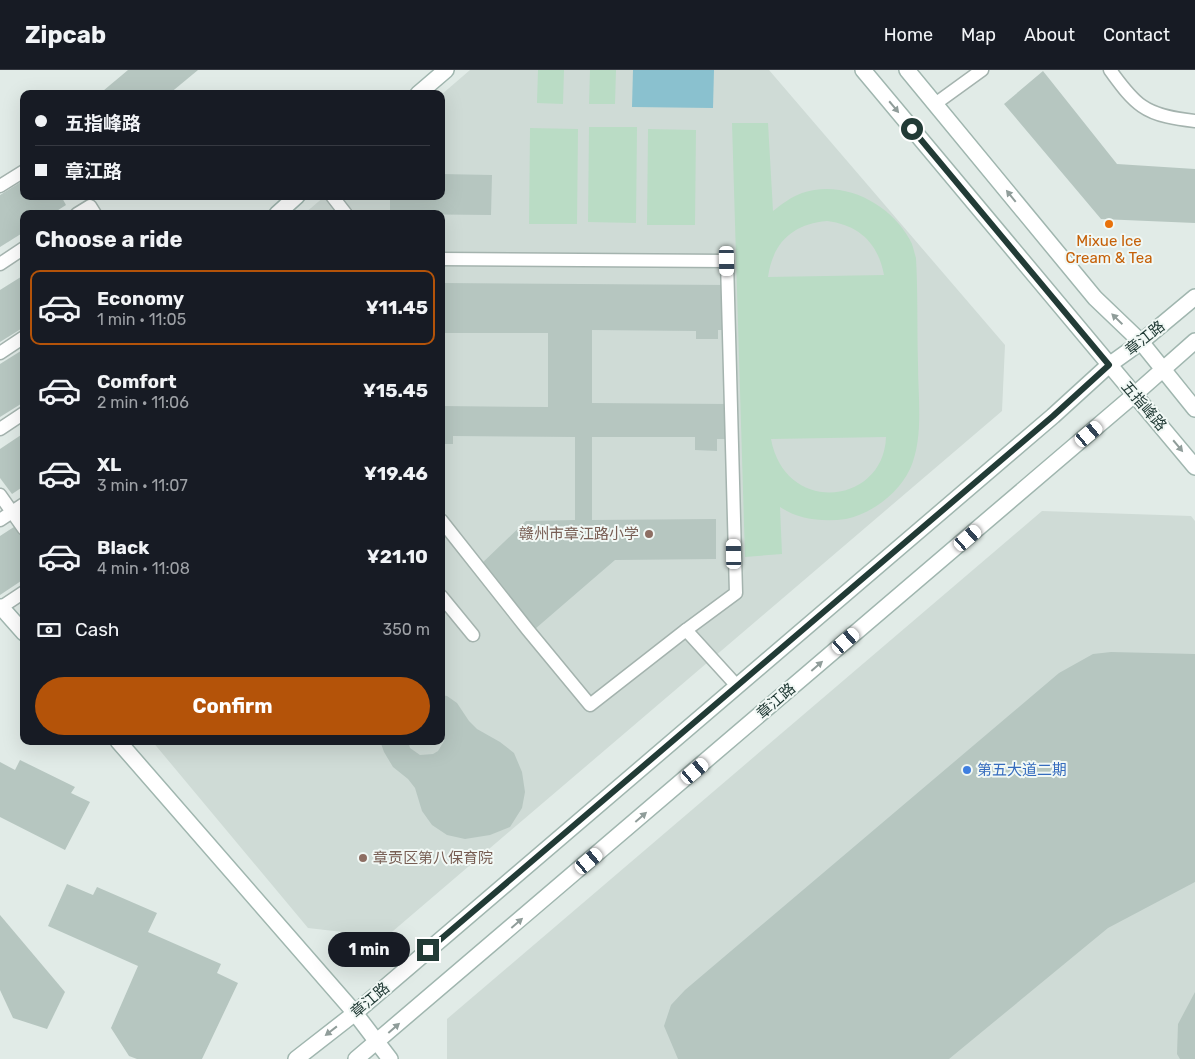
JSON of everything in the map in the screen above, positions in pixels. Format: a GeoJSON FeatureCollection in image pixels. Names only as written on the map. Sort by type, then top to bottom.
{"type":"FeatureCollection","features":[{"type":"Feature","properties":{"kind":"main road"},"geometry":{"type":"LineString","coordinates":[[423,90],[446,70]]}},
{"type":"Feature","properties":{"kind":"main road","name":"五指峰路"},"geometry":{"type":"LineString","coordinates":[[863,70],[1195,467]]}},
{"type":"Feature","properties":{"kind":"main road"},"geometry":{"type":"LineString","coordinates":[[907,70],[1095,298],[1141,342],[1195,409]]}},
{"type":"Feature","properties":{"kind":"main road"},"geometry":{"type":"LineString","coordinates":[[281,210],[293,200]]}},
{"type":"Feature","properties":{"kind":"main road","name":"章江路"},"geometry":{"type":"LineString","coordinates":[[296,1059],[355,1013],[1053,416],[1109,365],[1141,342],[1195,297]]}},
{"type":"Feature","properties":{"kind":"main road","name":"章江路"},"geometry":{"type":"LineString","coordinates":[[356,1059],[1195,341]]}},
{"type":"Feature","properties":{"kind":"main road"},"geometry":{"type":"LineString","coordinates":[[1,608],[20,629]]}},
{"type":"Feature","properties":{"kind":"main road"},"geometry":{"type":"LineString","coordinates":[[121,745],[355,1013],[390,1059]]}},
{"type":"Feature","properties":{"kind":"lane"},"geometry":{"type":"LineString","coordinates":[[935,104],[982,70]]}},
{"type":"Feature","properties":{"kind":"lane"},"geometry":{"type":"LineString","coordinates":[[1110,70],[1125,91],[1142,107],[1172,118],[1195,121]]}},
{"type":"Feature","properties":{"kind":"lane"},"geometry":{"type":"LineString","coordinates":[[0,186],[20,174]]}},
{"type":"Feature","properties":{"kind":"lane"},"geometry":{"type":"LineString","coordinates":[[335,200],[343,210]]}},
{"type":"Feature","properties":{"kind":"lane"},"geometry":{"type":"LineString","coordinates":[[0,264],[20,251]]}},
{"type":"Feature","properties":{"kind":"lane"},"geometry":{"type":"LineString","coordinates":[[445,259],[727,261],[736,593],[590,704],[528,630],[445,525]]}},
{"type":"Feature","properties":{"kind":"lane"},"geometry":{"type":"LineString","coordinates":[[0,353],[20,340]]}},
{"type":"Feature","properties":{"kind":"lane"},"geometry":{"type":"LineString","coordinates":[[0,429],[20,416]]}},
{"type":"Feature","properties":{"kind":"lane"},"geometry":{"type":"LineString","coordinates":[[0,495],[20,524]]}},
{"type":"Feature","properties":{"kind":"lane"},"geometry":{"type":"LineString","coordinates":[[0,520],[20,506]]}},
{"type":"Feature","properties":{"kind":"lane"},"geometry":{"type":"LineString","coordinates":[[1,608],[20,595]]}},
{"type":"Feature","properties":{"kind":"lane"},"geometry":{"type":"LineString","coordinates":[[445,601],[473,635]]}},
{"type":"Feature","properties":{"kind":"lane"},"geometry":{"type":"LineString","coordinates":[[686,630],[737,686]]}},
{"type":"Feature","properties":{"kind":"shaded area","name":"赣州市章江路小学"},"geometry":{"type":"Polygon","coordinates":[[[470,70],[769,70],[1005,345],[1002,411],[386,937],[308,928],[155,745],[445,745],[445,210],[309,210],[320,200],[445,200],[445,92],[470,70]]]}},
{"type":"Feature","properties":{"kind":"shaded area","name":"第五大道二期"},"geometry":{"type":"Polygon","coordinates":[[[1042,511],[1191,516],[1195,521],[1195,1059],[447,1059],[447,1019],[1042,511]]]}},
{"type":"Feature","properties":{"kind":"green space"},"geometry":{"type":"Polygon","coordinates":[[[538,70],[564,70],[563,104],[537,103],[538,70]]]}},
{"type":"Feature","properties":{"kind":"green space"},"geometry":{"type":"Polygon","coordinates":[[[590,70],[616,70],[615,104],[589,104],[590,70]]]}},
{"type":"Feature","properties":{"kind":"green space"},"geometry":{"type":"Polygon","coordinates":[[[732,123],[768,123],[773,211],[802,193],[818,189],[849,192],[864,197],[878,205],[901,227],[911,242],[916,258],[917,271],[919,431],[910,469],[899,486],[883,501],[865,512],[838,520],[820,520],[803,517],[780,507],[782,554],[745,557],[732,123]],[[827,221],[804,226],[787,237],[775,254],[768,277],[884,275],[872,245],[858,231],[827,221]],[[886,437],[771,439],[780,464],[795,481],[813,490],[833,492],[852,488],[869,477],[881,460],[886,437]]]}},
{"type":"Feature","properties":{"kind":"green space"},"geometry":{"type":"Polygon","coordinates":[[[589,127],[637,127],[636,223],[588,222],[589,127]]]}},
{"type":"Feature","properties":{"kind":"green space"},"geometry":{"type":"Polygon","coordinates":[[[530,128],[578,129],[577,224],[529,224],[530,128]]]}},
{"type":"Feature","properties":{"kind":"green space"},"geometry":{"type":"Polygon","coordinates":[[[648,129],[696,130],[695,225],[647,225],[648,129]]]}},
{"type":"Feature","properties":{"kind":"water"},"geometry":{"type":"Polygon","coordinates":[[[633,70],[714,70],[713,108],[632,107],[633,70]]]}},
{"type":"Feature","properties":{"kind":"building"},"geometry":{"type":"Polygon","coordinates":[[[128,70],[198,70],[174,90],[104,90],[128,70]]]}},
{"type":"Feature","properties":{"kind":"building"},"geometry":{"type":"Polygon","coordinates":[[[1043,71],[1117,164],[1195,169],[1195,223],[1101,219],[1004,104],[1043,71]]]}},
{"type":"Feature","properties":{"kind":"building"},"geometry":{"type":"Polygon","coordinates":[[[445,174],[492,175],[491,215],[445,215],[445,210],[390,210],[390,200],[445,200],[445,174]]]}},
{"type":"Feature","properties":{"kind":"building"},"geometry":{"type":"Polygon","coordinates":[[[20,182],[20,200],[63,200],[66,205],[58,210],[20,210],[20,234],[0,247],[0,195],[20,182]]]}},
{"type":"Feature","properties":{"kind":"building"},"geometry":{"type":"Polygon","coordinates":[[[20,278],[20,330],[0,342],[0,290],[20,278]]]}},
{"type":"Feature","properties":{"kind":"building"},"geometry":{"type":"Polygon","coordinates":[[[445,283],[726,285],[726,330],[718,330],[718,339],[696,339],[696,331],[592,330],[592,403],[729,404],[729,439],[717,439],[717,451],[695,450],[695,437],[592,437],[592,520],[716,519],[716,559],[615,560],[535,629],[479,566],[526,521],[575,520],[575,437],[453,436],[453,444],[445,444],[445,406],[548,407],[548,333],[445,333],[445,283]]]}},
{"type":"Feature","properties":{"kind":"building"},"geometry":{"type":"Polygon","coordinates":[[[20,352],[20,404],[0,417],[0,364],[20,352]]]}},
{"type":"Feature","properties":{"kind":"building"},"geometry":{"type":"Polygon","coordinates":[[[20,436],[20,489],[12,494],[0,478],[0,449],[20,436]]]}},
{"type":"Feature","properties":{"kind":"building"},"geometry":{"type":"Polygon","coordinates":[[[17,525],[20,530],[20,582],[0,595],[0,536],[17,525]]]}},
{"type":"Feature","properties":{"kind":"building"},"geometry":{"type":"Polygon","coordinates":[[[1111,652],[1195,654],[1195,882],[1108,928],[949,1059],[678,1059],[664,1026],[671,1005],[685,990],[1059,673],[1093,654],[1111,652]]]}},
{"type":"Feature","properties":{"kind":"building"},"geometry":{"type":"Polygon","coordinates":[[[445,696],[457,703],[477,729],[500,742],[514,753],[522,772],[525,792],[522,808],[510,827],[490,835],[465,839],[447,835],[432,825],[422,811],[415,788],[408,779],[393,767],[381,745],[409,745],[410,748],[420,755],[433,754],[438,751],[442,745],[445,745],[445,696]]]}},
{"type":"Feature","properties":{"kind":"building"},"geometry":{"type":"Polygon","coordinates":[[[20,760],[75,787],[71,793],[90,802],[65,850],[0,817],[0,762],[15,770],[20,760]]]}},
{"type":"Feature","properties":{"kind":"building"},"geometry":{"type":"Polygon","coordinates":[[[67,884],[93,895],[97,887],[157,913],[148,932],[221,964],[217,973],[238,983],[202,1059],[137,1059],[129,1056],[111,1028],[138,966],[48,926],[67,884]]]}},
{"type":"Feature","properties":{"kind":"building"},"geometry":{"type":"Polygon","coordinates":[[[0,915],[65,992],[47,1029],[13,1018],[0,990],[0,915]]]}},
{"type":"Feature","properties":{"kind":"building"},"geometry":{"type":"Polygon","coordinates":[[[1195,992],[1195,1059],[1180,1059],[1177,1054],[1178,1024],[1195,992]]]}},
{"type":"Feature","properties":{"kind":"place","name":"Mixue Ice Cream & Tea"},"geometry":{"type":"Point","coordinates":[1109,224]}},
{"type":"Feature","properties":{"kind":"place","name":"赣州市章江路小学"},"geometry":{"type":"Point","coordinates":[649,534]}},
{"type":"Feature","properties":{"kind":"place","name":"第五大道二期"},"geometry":{"type":"Point","coordinates":[967,770]}},
{"type":"Feature","properties":{"kind":"place","name":"章贡区第八保育院"},"geometry":{"type":"Point","coordinates":[363,858]}},
{"type":"Feature","properties":{"kind":"route"},"geometry":{"type":"LineString","coordinates":[[428,950],[1053,416],[1109,365],[912,129]]}}]}
